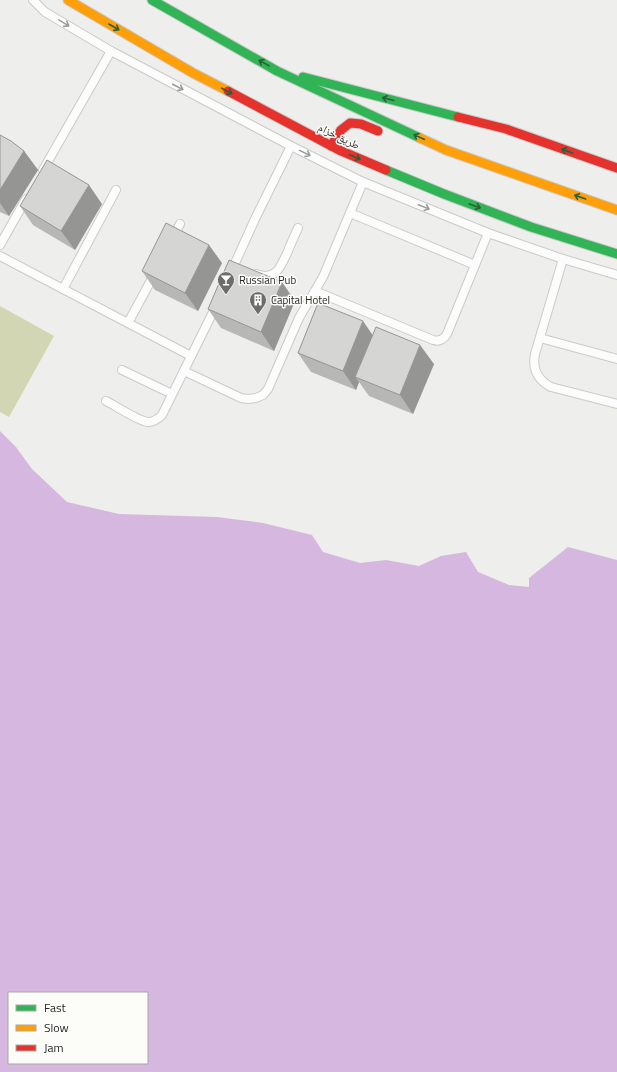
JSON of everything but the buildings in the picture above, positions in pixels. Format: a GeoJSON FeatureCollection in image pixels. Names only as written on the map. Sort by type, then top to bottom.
{"type":"FeatureCollection","features":[{"type":"Feature","properties":{"kind":"main road","name":"طريق خزام"},"geometry":{"type":"LineString","coordinates":[[68,0],[193,73],[331,146],[444,194],[531,227],[617,254]]}},
{"type":"Feature","properties":{"kind":"main road"},"geometry":{"type":"LineString","coordinates":[[152,0],[277,71],[446,150],[617,210]]}},
{"type":"Feature","properties":{"kind":"main road"},"geometry":{"type":"LineString","coordinates":[[277,71],[506,130],[617,168]]}},
{"type":"Feature","properties":{"kind":"main road"},"geometry":{"type":"LineString","coordinates":[[331,146],[341,128],[354,121],[388,136]]}},
{"type":"Feature","properties":{"kind":"main road"},"geometry":{"type":"LineString","coordinates":[[423,149],[446,150]]}},
{"type":"Feature","properties":{"kind":"lane"},"geometry":{"type":"LineString","coordinates":[[33,0],[45,12],[111,51],[291,146],[363,182],[488,233],[563,259],[617,275]]}},
{"type":"Feature","properties":{"kind":"lane"},"geometry":{"type":"LineString","coordinates":[[40,176],[111,51]]}},
{"type":"Feature","properties":{"kind":"lane"},"geometry":{"type":"LineString","coordinates":[[229,277],[241,266],[255,219],[291,146]]}},
{"type":"Feature","properties":{"kind":"lane"},"geometry":{"type":"LineString","coordinates":[[184,371],[241,398],[256,398],[263,395],[271,382],[299,318],[315,291],[363,182]]}},
{"type":"Feature","properties":{"kind":"lane"},"geometry":{"type":"LineString","coordinates":[[0,244],[32,190]]}},
{"type":"Feature","properties":{"kind":"lane"},"geometry":{"type":"LineString","coordinates":[[63,289],[116,190]]}},
{"type":"Feature","properties":{"kind":"lane"},"geometry":{"type":"LineString","coordinates":[[350,213],[475,265]]}},
{"type":"Feature","properties":{"kind":"lane"},"geometry":{"type":"LineString","coordinates":[[170,244],[180,224]]}},
{"type":"Feature","properties":{"kind":"lane"},"geometry":{"type":"LineString","coordinates":[[241,266],[264,276],[270,276],[275,273],[282,263],[298,228]]}},
{"type":"Feature","properties":{"kind":"lane"},"geometry":{"type":"LineString","coordinates":[[315,291],[433,340],[439,341],[447,334],[488,233]]}},
{"type":"Feature","properties":{"kind":"lane"},"geometry":{"type":"LineString","coordinates":[[0,256],[191,356]]}},
{"type":"Feature","properties":{"kind":"lane"},"geometry":{"type":"LineString","coordinates":[[563,259],[540,338],[534,362],[535,370],[539,378],[544,383],[552,387],[617,404]]}},
{"type":"Feature","properties":{"kind":"lane"},"geometry":{"type":"LineString","coordinates":[[128,323],[160,264]]}},
{"type":"Feature","properties":{"kind":"lane"},"geometry":{"type":"LineString","coordinates":[[106,401],[143,420],[152,422],[162,415],[221,297]]}},
{"type":"Feature","properties":{"kind":"lane"},"geometry":{"type":"LineString","coordinates":[[540,338],[617,359]]}},
{"type":"Feature","properties":{"kind":"lane"},"geometry":{"type":"LineString","coordinates":[[122,370],[172,394]]}},
{"type":"Feature","properties":{"kind":"green space"},"geometry":{"type":"Polygon","coordinates":[[[0,306],[54,336],[9,417],[0,412],[0,306]]]}},
{"type":"Feature","properties":{"kind":"shaded area"},"geometry":{"type":"Polygon","coordinates":[[[0,431],[16,447],[32,469],[67,502],[119,514],[217,517],[263,523],[312,535],[323,552],[360,563],[386,560],[419,566],[441,556],[466,552],[478,572],[509,585],[529,587],[529,578],[568,547],[617,560],[617,1072],[0,1072],[0,431]]]}},
{"type":"Feature","properties":{"kind":"traffic: fast"},"geometry":{"type":"LineString","coordinates":[[152,0],[277,71],[420,138]]}},
{"type":"Feature","properties":{"kind":"traffic: fast"},"geometry":{"type":"LineString","coordinates":[[303,77],[458,117]]}},
{"type":"Feature","properties":{"kind":"traffic: fast"},"geometry":{"type":"LineString","coordinates":[[386,170],[531,227],[617,254]]}},
{"type":"Feature","properties":{"kind":"traffic: slow"},"geometry":{"type":"LineString","coordinates":[[68,0],[193,73],[228,91]]}},
{"type":"Feature","properties":{"kind":"traffic: slow"},"geometry":{"type":"LineString","coordinates":[[420,138],[446,150],[617,210]]}},
{"type":"Feature","properties":{"kind":"traffic: jam"},"geometry":{"type":"LineString","coordinates":[[228,91],[339,150],[386,170]]}},
{"type":"Feature","properties":{"kind":"traffic: jam"},"geometry":{"type":"LineString","coordinates":[[458,117],[506,129],[617,168]]}},
{"type":"Feature","properties":{"kind":"traffic: jam"},"geometry":{"type":"LineString","coordinates":[[331,146],[341,130],[350,123],[361,124],[378,131]]}},
{"type":"Feature","properties":{"kind":"place","name":"Russian Pub"},"geometry":{"type":"Point","coordinates":[226,295]}},
{"type":"Feature","properties":{"kind":"place","name":"Capital Hotel"},"geometry":{"type":"Point","coordinates":[258,315]}}]}
